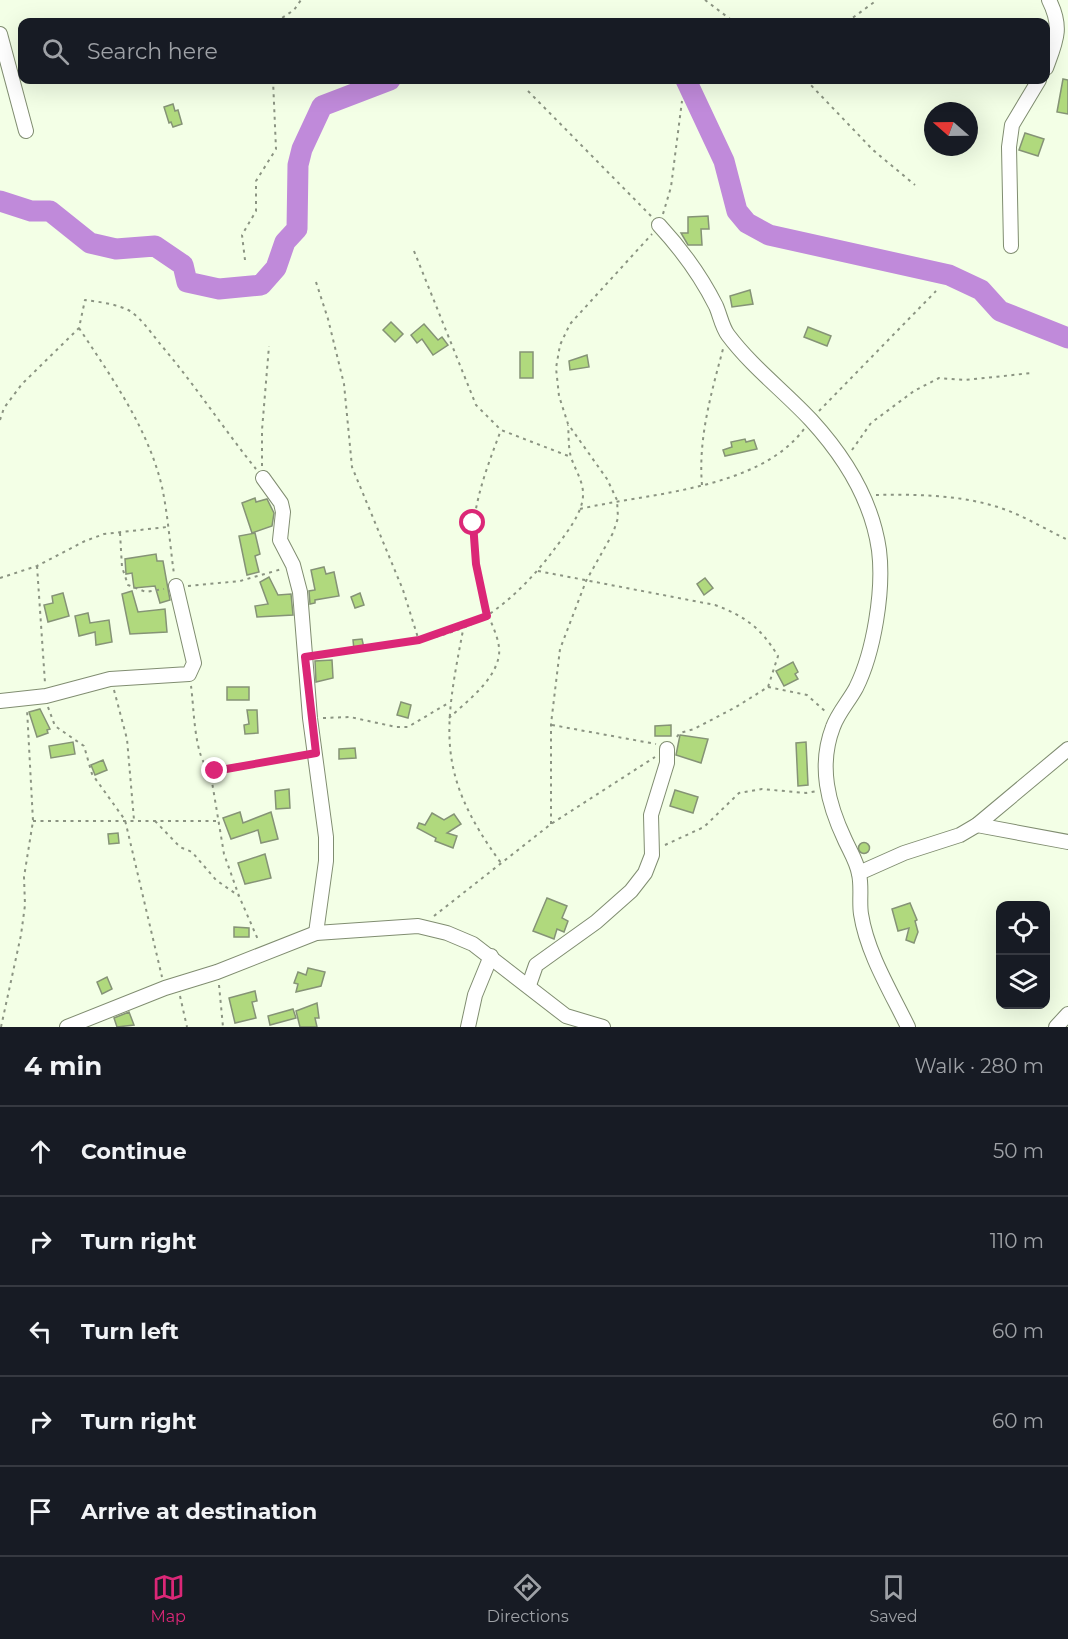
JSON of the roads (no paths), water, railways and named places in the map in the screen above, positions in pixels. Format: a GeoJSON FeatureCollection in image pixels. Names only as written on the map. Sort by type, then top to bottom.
{"type":"FeatureCollection","features":[{"type":"Feature","properties":{"kind":"street"},"geometry":{"type":"LineString","coordinates":[[1048,0],[1058,21],[1056,39],[1050,56]]}},
{"type":"Feature","properties":{"kind":"street"},"geometry":{"type":"LineString","coordinates":[[0,34],[26,131]]}},
{"type":"Feature","properties":{"kind":"street"},"geometry":{"type":"LineString","coordinates":[[1011,246],[1009,147],[1012,125],[1037,84]]}},
{"type":"Feature","properties":{"kind":"street"},"geometry":{"type":"LineString","coordinates":[[659,225],[683,251],[701,280],[727,334],[782,394],[810,420],[864,495],[879,550],[879,597],[867,660],[857,686],[833,726],[826,761],[826,790],[832,812],[859,873],[861,915],[868,942],[908,1027]]}},
{"type":"Feature","properties":{"kind":"street"},"geometry":{"type":"LineString","coordinates":[[263,478],[281,503],[280,540],[293,565],[300,592],[310,718],[326,837],[326,861],[316,933]]}},
{"type":"Feature","properties":{"kind":"street"},"geometry":{"type":"LineString","coordinates":[[0,700],[46,696],[110,679],[189,674],[194,663],[176,586]]}},
{"type":"Feature","properties":{"kind":"street"},"geometry":{"type":"LineString","coordinates":[[529,985],[536,965],[596,922],[631,891],[645,873],[652,855],[651,815],[667,763],[667,749]]}},
{"type":"Feature","properties":{"kind":"street"},"geometry":{"type":"LineString","coordinates":[[859,873],[904,853],[960,835],[977,825],[1068,749]]}},
{"type":"Feature","properties":{"kind":"street"},"geometry":{"type":"LineString","coordinates":[[977,825],[1068,842]]}},
{"type":"Feature","properties":{"kind":"street"},"geometry":{"type":"LineString","coordinates":[[67,1027],[316,933],[417,926],[447,933],[491,956],[566,1016],[603,1027]]}},
{"type":"Feature","properties":{"kind":"street"},"geometry":{"type":"LineString","coordinates":[[468,1027],[475,995],[491,956]]}},
{"type":"Feature","properties":{"kind":"street"},"geometry":{"type":"LineString","coordinates":[[1056,1027],[1068,1014]]}},
{"type":"Feature","properties":{"kind":"waterway"},"geometry":{"type":"LineString","coordinates":[[0,201],[31,211],[50,211],[90,243],[116,249],[155,246],[183,265],[187,282],[219,289],[261,285],[276,268],[285,242],[297,229],[298,165],[302,149],[322,106],[380,84]]}},
{"type":"Feature","properties":{"kind":"waterway"},"geometry":{"type":"LineString","coordinates":[[688,84],[724,161],[737,211],[747,223],[769,235],[949,275],[981,290],[1000,311],[1068,338]]}}]}
